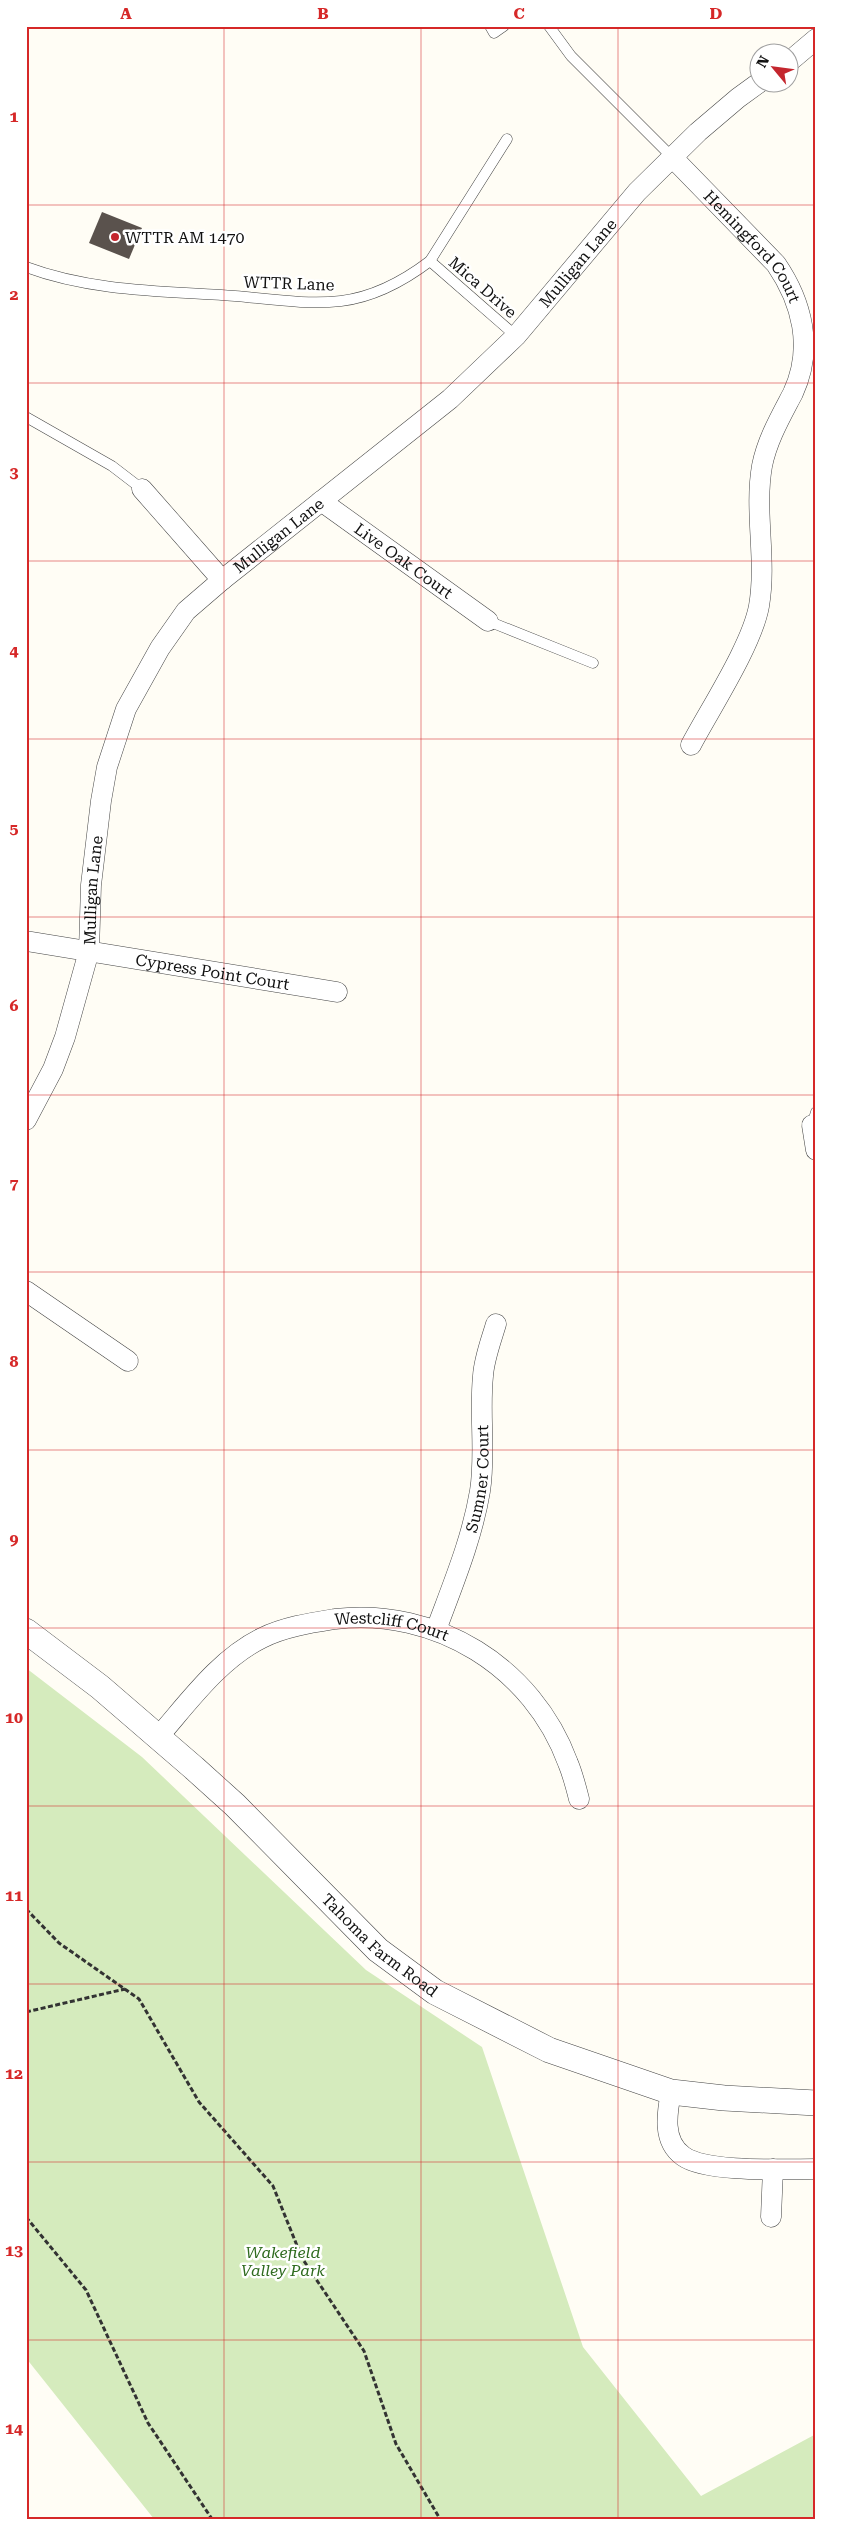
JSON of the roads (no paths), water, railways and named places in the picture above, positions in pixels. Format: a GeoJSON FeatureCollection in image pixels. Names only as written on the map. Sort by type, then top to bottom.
{"type":"FeatureCollection","features":[{"type":"Feature","properties":{"kind":"street"},"geometry":{"type":"LineString","coordinates":[[800,53],[816,39]]}},
{"type":"Feature","properties":{"kind":"street","name":"Mulligan Lane"},"geometry":{"type":"LineString","coordinates":[[26,1120],[53,1069],[65,1037],[89,951],[91,885],[107,767],[126,709],[160,648],[186,611],[222,580],[450,399],[516,336],[637,192],[672,157],[750,89]]}},
{"type":"Feature","properties":{"kind":"street","name":"Hemingford Court"},"geometry":{"type":"LineString","coordinates":[[672,157],[776,264],[789,283],[796,300],[804,336],[802,362],[794,391],[778,420],[763,464],[759,506],[762,556],[759,607],[736,662],[690,745]]}},
{"type":"Feature","properties":{"kind":"street"},"geometry":{"type":"LineString","coordinates":[[142,489],[222,580]]}},
{"type":"Feature","properties":{"kind":"street","name":"Live Oak Court"},"geometry":{"type":"LineString","coordinates":[[321,501],[488,621]]}},
{"type":"Feature","properties":{"kind":"street","name":"Cypress Point Court"},"geometry":{"type":"LineString","coordinates":[[26,941],[337,992]]}},
{"type":"Feature","properties":{"kind":"street"},"geometry":{"type":"LineString","coordinates":[[814,1118],[816,1150]]}},
{"type":"Feature","properties":{"kind":"street"},"geometry":{"type":"LineString","coordinates":[[26,1291],[128,1361]]}},
{"type":"Feature","properties":{"kind":"street","name":"Sumner Court"},"geometry":{"type":"LineString","coordinates":[[436,1630],[462,1561],[480,1491],[484,1448],[481,1401],[483,1375],[496,1324]]}},
{"type":"Feature","properties":{"kind":"street","name":"Westcliff Court"},"geometry":{"type":"LineString","coordinates":[[158,1737],[213,1676],[239,1653],[261,1639],[286,1629],[325,1621],[370,1617],[407,1622],[436,1630],[484,1655],[522,1689],[538,1708],[568,1762],[579,1799]]}},
{"type":"Feature","properties":{"kind":"street","name":"Tahoma Farm Road"},"geometry":{"type":"LineString","coordinates":[[26,1631],[100,1687],[158,1737],[235,1805],[378,1950],[435,1992],[549,2050],[671,2092],[724,2098],[816,2103]]}},
{"type":"Feature","properties":{"kind":"street"},"geometry":{"type":"LineString","coordinates":[[671,2092],[666,2114],[667,2127],[670,2138],[681,2155],[707,2165],[816,2169]]}},
{"type":"Feature","properties":{"kind":"street"},"geometry":{"type":"LineString","coordinates":[[771,2216],[773,2168]]}},
{"type":"Feature","properties":{"kind":"lane"},"geometry":{"type":"LineString","coordinates":[[490,26],[494,33],[504,26]]}},
{"type":"Feature","properties":{"kind":"lane"},"geometry":{"type":"LineString","coordinates":[[549,26],[571,56],[672,157]]}},
{"type":"Feature","properties":{"kind":"lane","name":"WTTR Lane"},"geometry":{"type":"LineString","coordinates":[[26,267],[86,284],[121,289],[323,301],[341,300],[378,292],[415,273],[430,261],[507,140]]}},
{"type":"Feature","properties":{"kind":"lane","name":"Mica Drive"},"geometry":{"type":"LineString","coordinates":[[430,261],[516,336]]}},
{"type":"Feature","properties":{"kind":"lane"},"geometry":{"type":"LineString","coordinates":[[26,417],[112,466],[142,489]]}},
{"type":"Feature","properties":{"kind":"lane"},"geometry":{"type":"LineString","coordinates":[[488,621],[593,663]]}},
{"type":"Feature","properties":{"kind":"place","name":"WTTR AM 1470"},"geometry":{"type":"Point","coordinates":[115,237]}},
{"type":"Feature","properties":{"kind":"park label","name":"Wakefield Valley Park"},"geometry":{"type":"Point","coordinates":[283,2261]}}]}
